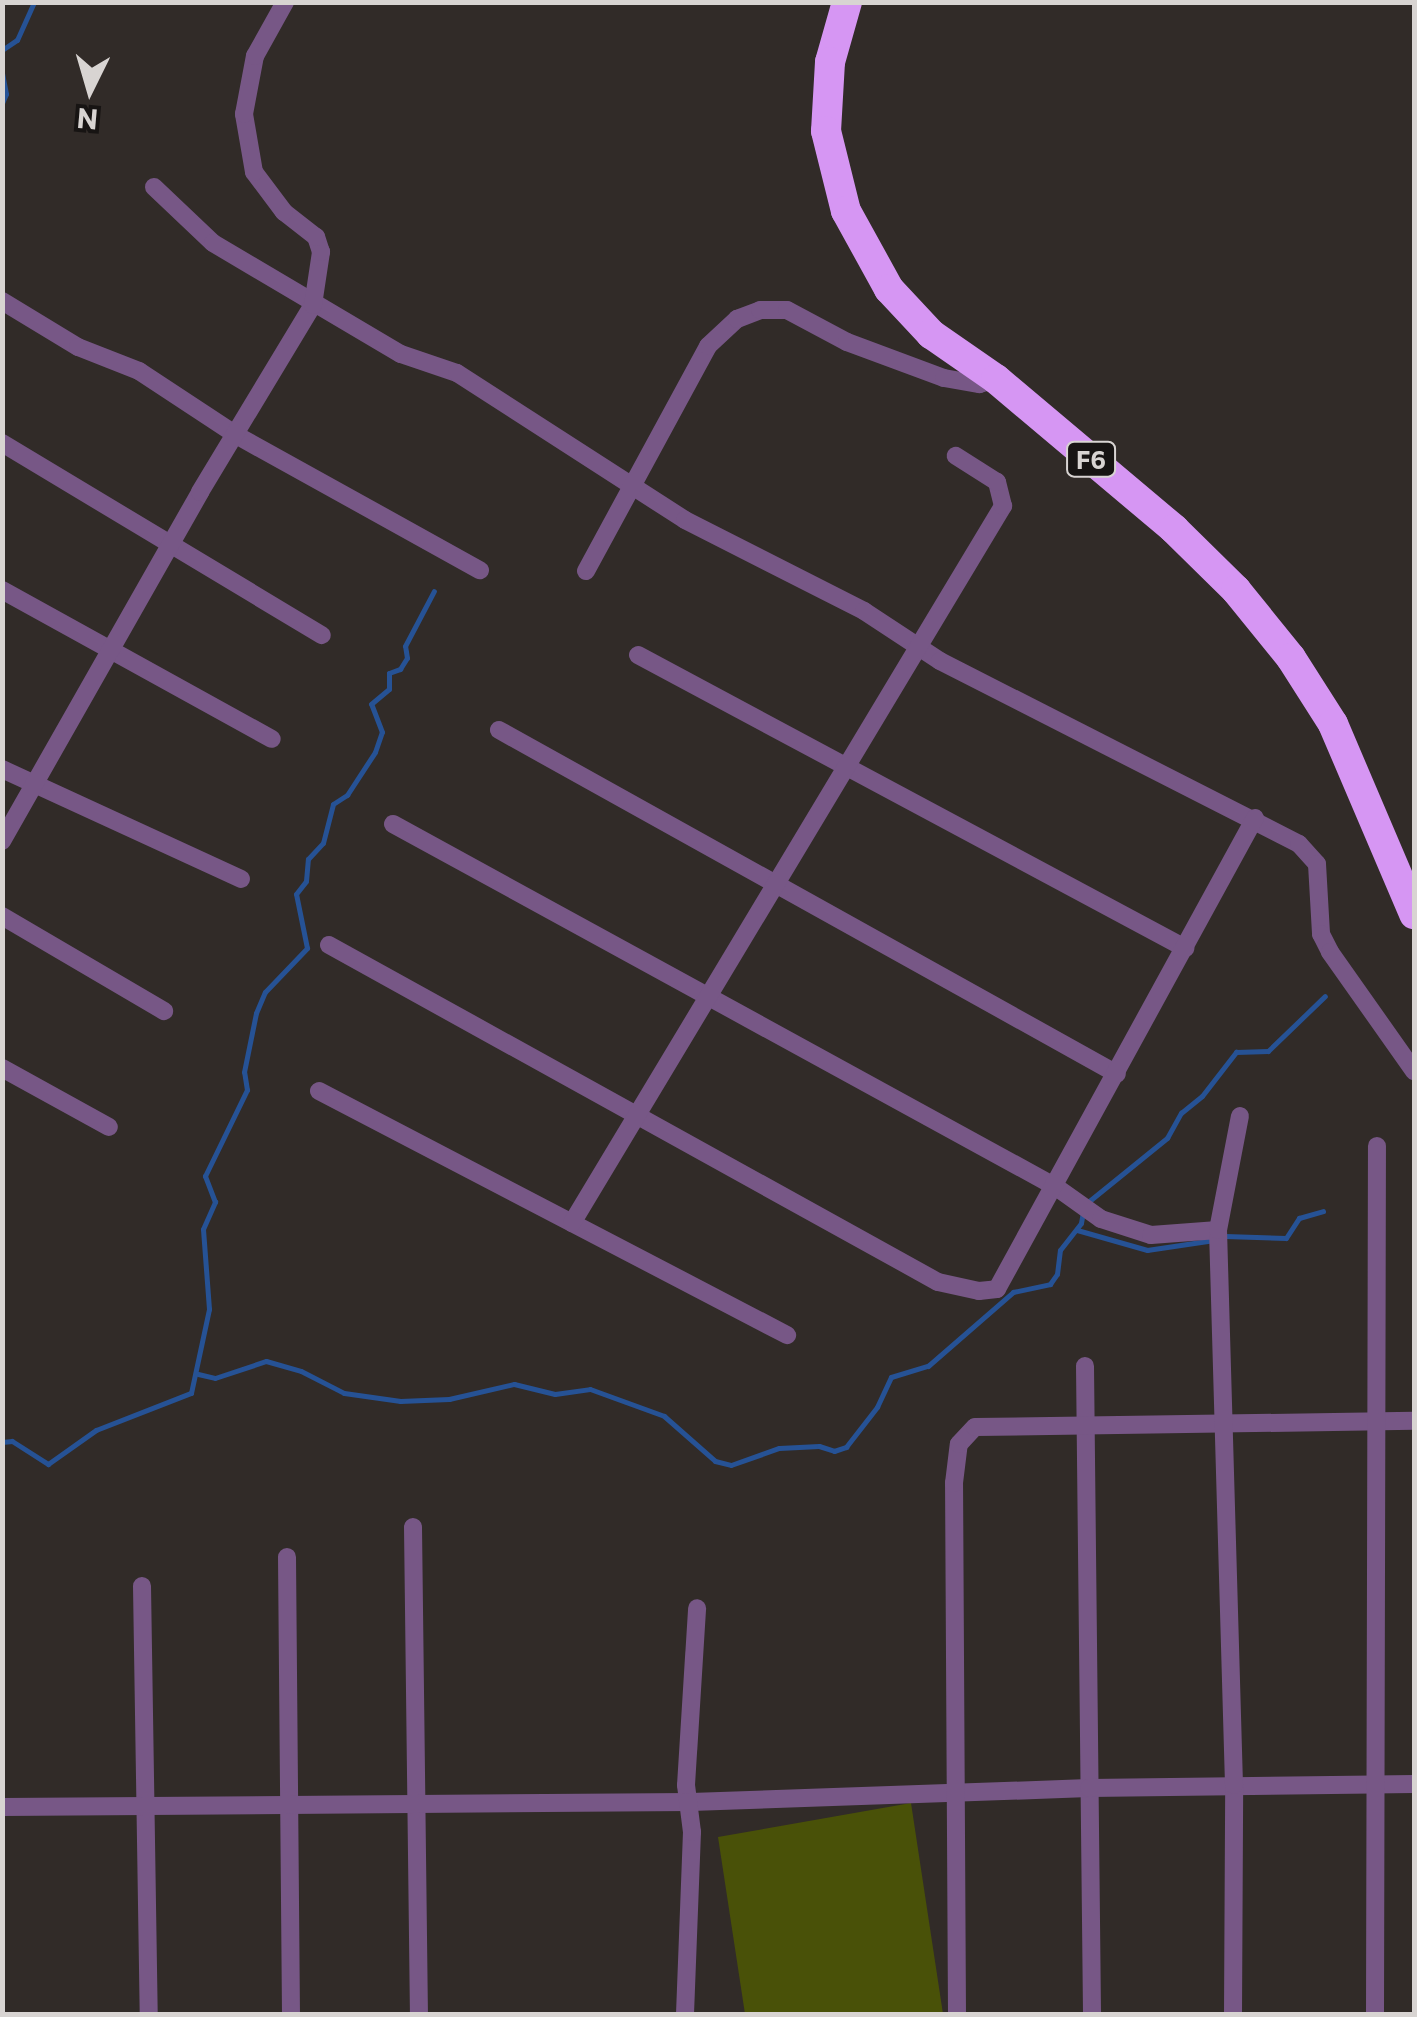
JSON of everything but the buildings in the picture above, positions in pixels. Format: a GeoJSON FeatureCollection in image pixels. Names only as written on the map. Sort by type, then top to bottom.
{"type":"FeatureCollection","features":[{"type":"Feature","properties":{"kind":"highway","name":"F6"},"geometry":{"type":"LineString","coordinates":[[848,2],[830,62],[826,131],[846,211],[889,289],[931,334],[996,379],[1174,529],[1236,590],[1290,658],[1334,724],[1414,914]]}},
{"type":"Feature","properties":{"kind":"street"},"geometry":{"type":"LineString","coordinates":[[2,841],[170,545],[313,305],[321,252],[316,236],[284,212],[254,172],[244,114],[255,56],[285,2]]}},
{"type":"Feature","properties":{"kind":"street"},"geometry":{"type":"LineString","coordinates":[[154,188],[213,243],[401,354],[457,373],[685,520],[864,611],[918,646],[1299,844],[1317,864],[1321,934],[1414,1070]]}},
{"type":"Feature","properties":{"kind":"street"},"geometry":{"type":"LineString","coordinates":[[2,301],[78,347],[139,371],[236,435],[480,570]]}},
{"type":"Feature","properties":{"kind":"street"},"geometry":{"type":"LineString","coordinates":[[586,571],[708,346],[737,320],[760,310],[786,310],[847,342],[944,378],[979,384],[996,379]]}},
{"type":"Feature","properties":{"kind":"street"},"geometry":{"type":"LineString","coordinates":[[2,443],[322,635]]}},
{"type":"Feature","properties":{"kind":"street"},"geometry":{"type":"LineString","coordinates":[[572,1223],[1002,506],[997,482],[956,456]]}},
{"type":"Feature","properties":{"kind":"street"},"geometry":{"type":"LineString","coordinates":[[2,590],[272,739]]}},
{"type":"Feature","properties":{"kind":"street"},"geometry":{"type":"LineString","coordinates":[[638,656],[1185,948]]}},
{"type":"Feature","properties":{"kind":"street"},"geometry":{"type":"LineString","coordinates":[[499,730],[1117,1074]]}},
{"type":"Feature","properties":{"kind":"street"},"geometry":{"type":"LineString","coordinates":[[2,769],[241,879]]}},
{"type":"Feature","properties":{"kind":"street"},"geometry":{"type":"LineString","coordinates":[[330,945],[938,1282],[979,1292],[998,1289],[1005,1280],[1255,818]]}},
{"type":"Feature","properties":{"kind":"street"},"geometry":{"type":"LineString","coordinates":[[393,824],[1056,1187],[1102,1220],[1151,1235],[1218,1230]]}},
{"type":"Feature","properties":{"kind":"street"},"geometry":{"type":"LineString","coordinates":[[2,916],[164,1011]]}},
{"type":"Feature","properties":{"kind":"street"},"geometry":{"type":"LineString","coordinates":[[2,1068],[110,1127]]}},
{"type":"Feature","properties":{"kind":"street"},"geometry":{"type":"LineString","coordinates":[[319,1091],[787,1335]]}},
{"type":"Feature","properties":{"kind":"street"},"geometry":{"type":"LineString","coordinates":[[1233,2014],[1234,1785],[1218,1230],[1240,1116]]}},
{"type":"Feature","properties":{"kind":"street"},"geometry":{"type":"LineString","coordinates":[[1375,2014],[1372,1783],[1377,1146]]}},
{"type":"Feature","properties":{"kind":"street"},"geometry":{"type":"LineString","coordinates":[[1085,1366],[1092,2014]]}},
{"type":"Feature","properties":{"kind":"street"},"geometry":{"type":"LineString","coordinates":[[957,2014],[954,1483],[959,1444],[975,1427],[1414,1421]]}},
{"type":"Feature","properties":{"kind":"street"},"geometry":{"type":"LineString","coordinates":[[413,1527],[418,2014]]}},
{"type":"Feature","properties":{"kind":"street"},"geometry":{"type":"LineString","coordinates":[[287,1557],[291,2014]]}},
{"type":"Feature","properties":{"kind":"street"},"geometry":{"type":"LineString","coordinates":[[142,1586],[149,2014]]}},
{"type":"Feature","properties":{"kind":"street"},"geometry":{"type":"LineString","coordinates":[[685,2014],[692,1832],[688,1802],[697,1608]]}},
{"type":"Feature","properties":{"kind":"street"},"geometry":{"type":"LineString","coordinates":[[2,1807],[688,1802],[1089,1788],[1414,1784]]}},
{"type":"Feature","properties":{"kind":"green space"},"geometry":{"type":"Polygon","coordinates":[[[911,1803],[943,2014],[745,2014],[718,1837],[911,1803]]]}},
{"type":"Feature","properties":{"kind":"waterway"},"geometry":{"type":"LineString","coordinates":[[2,50],[17,40],[34,2]]}},
{"type":"Feature","properties":{"kind":"waterway"},"geometry":{"type":"LineString","coordinates":[[2,73],[6,94],[2,103]]}},
{"type":"Feature","properties":{"kind":"waterway"},"geometry":{"type":"LineString","coordinates":[[2,1442],[12,1441],[48,1464],[96,1430],[191,1393],[209,1309],[203,1229],[215,1202],[205,1176],[247,1090],[244,1072],[256,1013],[265,992],[307,948],[296,894],[306,881],[308,859],[323,843],[333,804],[347,795],[375,752],[382,732],[371,704],[389,689],[389,673],[400,669],[407,658],[405,646],[434,591]]}},
{"type":"Feature","properties":{"kind":"waterway"},"geometry":{"type":"LineString","coordinates":[[1088,1202],[1167,1138],[1181,1113],[1202,1096],[1236,1052],[1268,1051],[1325,996]]}},
{"type":"Feature","properties":{"kind":"waterway"},"geometry":{"type":"LineString","coordinates":[[1225,1236],[1286,1238],[1299,1218],[1323,1211]]}},
{"type":"Feature","properties":{"kind":"waterway"},"geometry":{"type":"LineString","coordinates":[[198,1374],[215,1378],[266,1361],[301,1371],[344,1393],[400,1401],[449,1399],[514,1384],[555,1394],[590,1389],[664,1416],[715,1461],[731,1465],[779,1448],[819,1446],[834,1451],[846,1447],[877,1407],[891,1377],[928,1366],[1013,1292],[1050,1284],[1057,1274],[1060,1250],[1081,1223],[1083,1212]]}},
{"type":"Feature","properties":{"kind":"waterway"},"geometry":{"type":"LineString","coordinates":[[1077,1230],[1147,1250],[1214,1240]]}}]}
